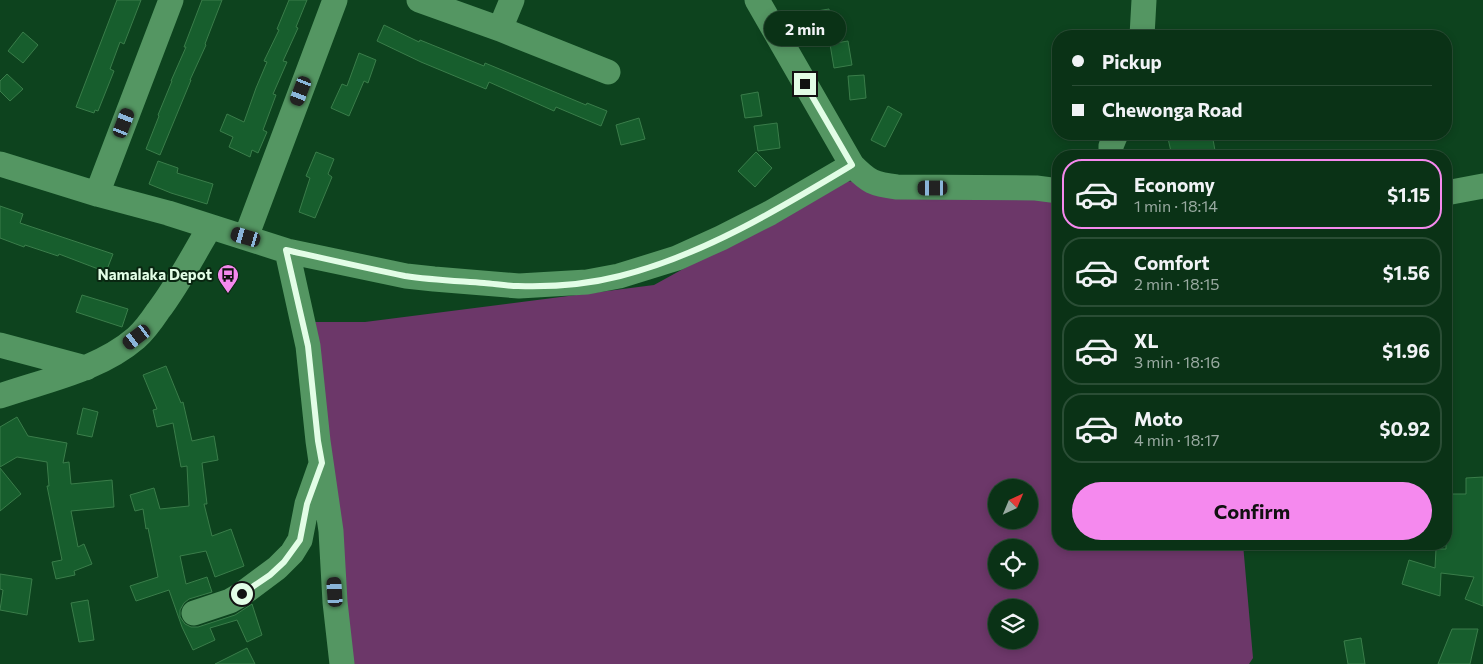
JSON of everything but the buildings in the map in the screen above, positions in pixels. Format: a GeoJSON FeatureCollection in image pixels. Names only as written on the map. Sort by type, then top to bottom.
{"type":"FeatureCollection","features":[{"type":"Feature","properties":{"kind":"street"},"geometry":{"type":"LineString","coordinates":[[97,194],[171,0]]}},
{"type":"Feature","properties":{"kind":"street"},"geometry":{"type":"LineString","coordinates":[[246,237],[335,0]]}},
{"type":"Feature","properties":{"kind":"street"},"geometry":{"type":"LineString","coordinates":[[420,0],[500,29],[608,72]]}},
{"type":"Feature","properties":{"kind":"street"},"geometry":{"type":"LineString","coordinates":[[500,29],[512,0]]}},
{"type":"Feature","properties":{"kind":"street"},"geometry":{"type":"LineString","coordinates":[[757,0],[852,165],[865,178],[872,182],[889,186],[915,188],[1036,188],[1052,190]]}},
{"type":"Feature","properties":{"kind":"street"},"geometry":{"type":"LineString","coordinates":[[1142,30],[1144,0]]}},
{"type":"Feature","properties":{"kind":"street"},"geometry":{"type":"LineString","coordinates":[[0,164],[286,250],[406,276],[519,286],[587,282],[619,276],[676,258],[770,213],[852,165]]}},
{"type":"Feature","properties":{"kind":"street"},"geometry":{"type":"LineString","coordinates":[[1452,192],[1483,186]]}},
{"type":"Feature","properties":{"kind":"street"},"geometry":{"type":"LineString","coordinates":[[0,396],[86,368],[124,347],[137,337],[167,299],[210,226]]}},
{"type":"Feature","properties":{"kind":"street"},"geometry":{"type":"LineString","coordinates":[[286,250],[308,346],[318,441],[331,531],[342,664]]}},
{"type":"Feature","properties":{"kind":"street"},"geometry":{"type":"LineString","coordinates":[[0,345],[86,368]]}},
{"type":"Feature","properties":{"kind":"street"},"geometry":{"type":"LineString","coordinates":[[194,613],[230,601],[242,594],[270,575],[292,553],[300,540],[307,504],[322,463]]}},
{"type":"Feature","properties":{"kind":"shaded area"},"geometry":{"type":"Polygon","coordinates":[[[843,181],[1052,192],[1052,550],[1244,550],[1253,658],[1249,664],[354,664],[296,322],[365,322],[654,285],[843,181]]]}},
{"type":"Feature","properties":{"kind":"place","name":"Namalaka Depot"},"geometry":{"type":"Point","coordinates":[228,294]}},
{"type":"Feature","properties":{"kind":"route"},"geometry":{"type":"LineString","coordinates":[[242,594],[270,575],[284,562],[300,540],[307,504],[322,463],[308,346],[286,250],[406,276],[519,286],[587,282],[648,268],[721,238],[770,213],[852,165],[805,84]]}}]}
